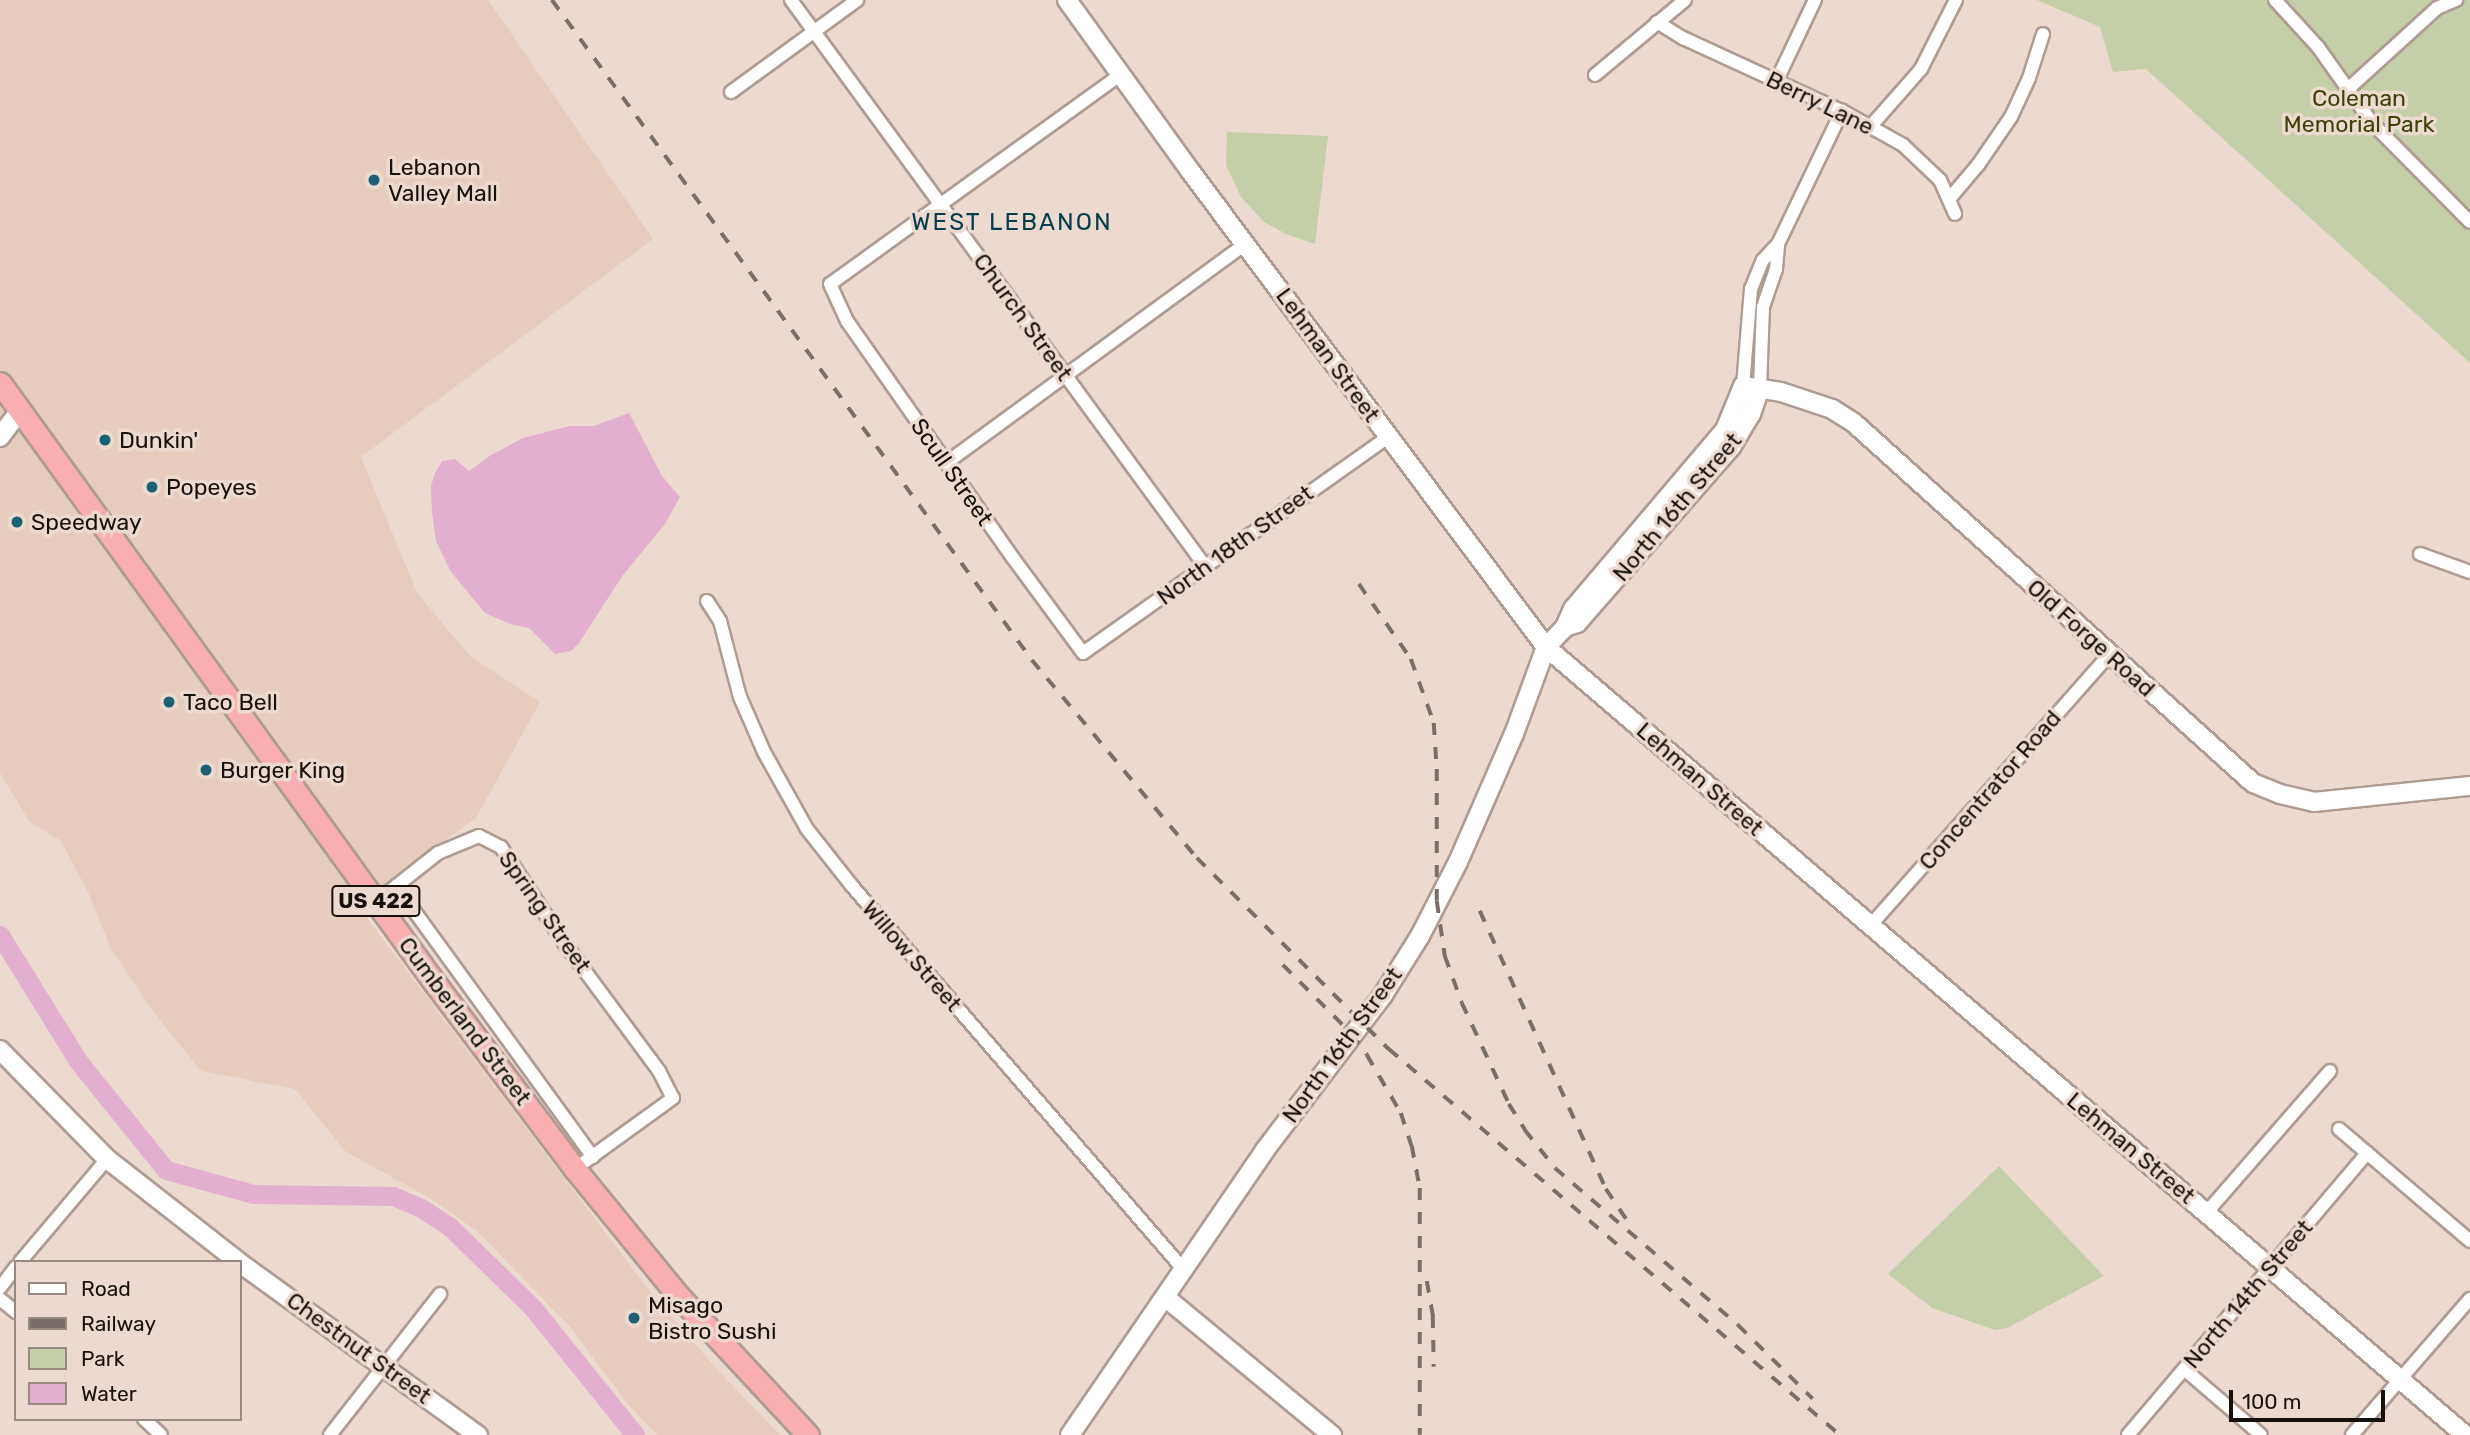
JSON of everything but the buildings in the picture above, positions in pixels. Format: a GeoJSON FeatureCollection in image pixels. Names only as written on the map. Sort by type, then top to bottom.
{"type":"FeatureCollection","features":[{"type":"Feature","properties":{"kind":"highway","name":"Cumberland Street"},"geometry":{"type":"LineString","coordinates":[[0,383],[376,902],[575,1169],[676,1293],[808,1435]]}},
{"type":"Feature","properties":{"kind":"main road","name":"Lehman Street"},"geometry":{"type":"LineString","coordinates":[[1067,0],[1546,647],[2465,1435]]}},
{"type":"Feature","properties":{"kind":"main road","name":"North 16th Street"},"geometry":{"type":"LineString","coordinates":[[1070,1435],[1265,1150],[1383,995],[1420,936],[1487,800],[1546,647],[1565,628],[1573,609],[1725,430],[1752,387]]}},
{"type":"Feature","properties":{"kind":"main road","name":"Old Forge Road"},"geometry":{"type":"LineString","coordinates":[[1752,387],[1832,408],[1854,423],[2253,783],[2280,794],[2314,802],[2470,786]]}},
{"type":"Feature","properties":{"kind":"main road"},"geometry":{"type":"LineString","coordinates":[[0,437],[20,410]]}},
{"type":"Feature","properties":{"kind":"main road","name":"Chestnut Street"},"geometry":{"type":"LineString","coordinates":[[0,1050],[107,1159],[235,1260]]}},
{"type":"Feature","properties":{"kind":"main road","name":"Chestnut Street"},"geometry":{"type":"LineString","coordinates":[[242,1265],[386,1366],[478,1435]]}},
{"type":"Feature","properties":{"kind":"main road"},"geometry":{"type":"LineString","coordinates":[[1165,1297],[1332,1435]]}},
{"type":"Feature","properties":{"kind":"street","name":"Church Street"},"geometry":{"type":"LineString","coordinates":[[792,0],[1205,566]]}},
{"type":"Feature","properties":{"kind":"street"},"geometry":{"type":"LineString","coordinates":[[731,92],[857,0]]}},
{"type":"Feature","properties":{"kind":"street"},"geometry":{"type":"LineString","coordinates":[[1595,75],[1685,0]]}},
{"type":"Feature","properties":{"kind":"street"},"geometry":{"type":"LineString","coordinates":[[1776,82],[1815,0]]}},
{"type":"Feature","properties":{"kind":"street"},"geometry":{"type":"LineString","coordinates":[[1871,126],[1921,69],[1956,0]]}},
{"type":"Feature","properties":{"kind":"street"},"geometry":{"type":"LineString","coordinates":[[2276,0],[2318,47],[2372,123],[2470,222]]}},
{"type":"Feature","properties":{"kind":"street"},"geometry":{"type":"LineString","coordinates":[[2348,89],[2448,1]]}},
{"type":"Feature","properties":{"kind":"street","name":"Berry Lane"},"geometry":{"type":"LineString","coordinates":[[1657,22],[1776,82],[1842,111],[1903,145],[1926,165],[1950,198],[1955,214]]}},
{"type":"Feature","properties":{"kind":"street"},"geometry":{"type":"LineString","coordinates":[[1950,198],[1978,165],[2011,117],[2029,78],[2043,34]]}},
{"type":"Feature","properties":{"kind":"street"},"geometry":{"type":"LineString","coordinates":[[940,203],[1120,75]]}},
{"type":"Feature","properties":{"kind":"street","name":"North 16th Street"},"geometry":{"type":"LineString","coordinates":[[1752,387],[1751,289],[1763,260],[1778,244],[1842,111]]}},
{"type":"Feature","properties":{"kind":"street","name":"Scull Street"},"geometry":{"type":"LineString","coordinates":[[940,203],[830,285],[847,321],[1083,653]]}},
{"type":"Feature","properties":{"kind":"street"},"geometry":{"type":"LineString","coordinates":[[946,463],[1247,243]]}},
{"type":"Feature","properties":{"kind":"street","name":"North 18th Street"},"geometry":{"type":"LineString","coordinates":[[1083,653],[1388,437]]}},
{"type":"Feature","properties":{"kind":"street"},"geometry":{"type":"LineString","coordinates":[[2420,554],[2470,572]]}},
{"type":"Feature","properties":{"kind":"street","name":"Willow Street"},"geometry":{"type":"LineString","coordinates":[[707,601],[720,621],[744,708],[764,752],[807,829],[852,886],[1184,1269]]}},
{"type":"Feature","properties":{"kind":"street","name":"Concentrator Road"},"geometry":{"type":"LineString","coordinates":[[1870,926],[2109,655]]}},
{"type":"Feature","properties":{"kind":"street","name":"Spring Street"},"geometry":{"type":"LineString","coordinates":[[376,902],[438,853],[479,836],[501,847],[565,944],[659,1071],[673,1098],[593,1157]]}},
{"type":"Feature","properties":{"kind":"street"},"geometry":{"type":"LineString","coordinates":[[396,886],[593,1157],[575,1169]]}},
{"type":"Feature","properties":{"kind":"street"},"geometry":{"type":"LineString","coordinates":[[2207,1212],[2330,1071]]}},
{"type":"Feature","properties":{"kind":"street"},"geometry":{"type":"LineString","coordinates":[[2339,1129],[2470,1241]]}},
{"type":"Feature","properties":{"kind":"street","name":"North 14th Street"},"geometry":{"type":"LineString","coordinates":[[2128,1435],[2367,1153]]}},
{"type":"Feature","properties":{"kind":"street"},"geometry":{"type":"LineString","coordinates":[[22,1260],[107,1159]]}},
{"type":"Feature","properties":{"kind":"street"},"geometry":{"type":"LineString","coordinates":[[0,1288],[14,1270]]}},
{"type":"Feature","properties":{"kind":"street"},"geometry":{"type":"LineString","coordinates":[[330,1435],[440,1294]]}},
{"type":"Feature","properties":{"kind":"street"},"geometry":{"type":"LineString","coordinates":[[2352,1435],[2470,1298]]}},
{"type":"Feature","properties":{"kind":"street"},"geometry":{"type":"LineString","coordinates":[[0,1299],[14,1310]]}},
{"type":"Feature","properties":{"kind":"street"},"geometry":{"type":"LineString","coordinates":[[2184,1369],[2261,1435]]}},
{"type":"Feature","properties":{"kind":"street"},"geometry":{"type":"LineString","coordinates":[[146,1421],[161,1435]]}},
{"type":"Feature","properties":{"kind":"shaded area"},"geometry":{"type":"Polygon","coordinates":[[[0,0],[488,0],[653,239],[361,457],[417,593],[470,656],[540,702],[476,818],[357,905],[652,1294],[714,1366],[780,1435],[657,1435],[626,1402],[572,1329],[478,1232],[433,1200],[345,1151],[295,1089],[201,1071],[152,1010],[111,949],[88,892],[61,841],[29,821],[0,773],[0,0]]]}},
{"type":"Feature","properties":{"kind":"green space","name":"Coleman Memorial Park"},"geometry":{"type":"Polygon","coordinates":[[[2037,0],[2470,0],[2470,363],[2146,69],[2113,72],[2100,27],[2037,0]]]}},
{"type":"Feature","properties":{"kind":"green space"},"geometry":{"type":"Polygon","coordinates":[[[1227,132],[1328,136],[1315,244],[1288,235],[1264,222],[1241,197],[1226,165],[1227,132]]]}},
{"type":"Feature","properties":{"kind":"green space"},"geometry":{"type":"Polygon","coordinates":[[[1999,1166],[2104,1276],[2007,1328],[1995,1330],[1932,1308],[1888,1274],[1999,1166]]]}},
{"type":"Feature","properties":{"kind":"water"},"geometry":{"type":"Polygon","coordinates":[[[629,413],[662,476],[680,497],[665,524],[623,575],[579,643],[571,651],[555,654],[529,628],[510,624],[485,613],[451,572],[436,541],[431,486],[442,461],[455,459],[469,471],[491,455],[523,438],[570,426],[594,426],[629,413]]]}},
{"type":"Feature","properties":{"kind":"waterway"},"geometry":{"type":"LineString","coordinates":[[0,935],[78,1061],[166,1170],[254,1194],[393,1196],[421,1208],[449,1226],[533,1308],[635,1435]]}},
{"type":"Feature","properties":{"kind":"railway"},"geometry":{"type":"LineString","coordinates":[[552,0],[1032,660],[1197,858],[1389,1049],[1840,1435]]}},
{"type":"Feature","properties":{"kind":"railway"},"geometry":{"type":"LineString","coordinates":[[1359,584],[1411,659],[1434,723],[1437,769],[1437,901],[1445,956],[1462,1003],[1509,1104],[1525,1130],[1555,1168],[1738,1325],[1813,1399]]}},
{"type":"Feature","properties":{"kind":"railway"},"geometry":{"type":"LineString","coordinates":[[1480,911],[1606,1189],[1631,1226]]}},
{"type":"Feature","properties":{"kind":"railway"},"geometry":{"type":"LineString","coordinates":[[1283,965],[1352,1034],[1367,1055],[1401,1113],[1412,1146],[1420,1188],[1420,1435]]}},
{"type":"Feature","properties":{"kind":"railway"},"geometry":{"type":"LineString","coordinates":[[1427,1281],[1433,1316],[1434,1367]]}},
{"type":"Feature","properties":{"kind":"place","name":"Lebanon Valley Mall"},"geometry":{"type":"Point","coordinates":[374,180]}},
{"type":"Feature","properties":{"kind":"place","name":"Dunkin'"},"geometry":{"type":"Point","coordinates":[105,440]}},
{"type":"Feature","properties":{"kind":"place","name":"Popeyes"},"geometry":{"type":"Point","coordinates":[152,487]}},
{"type":"Feature","properties":{"kind":"place","name":"Speedway"},"geometry":{"type":"Point","coordinates":[17,522]}},
{"type":"Feature","properties":{"kind":"place","name":"Taco Bell"},"geometry":{"type":"Point","coordinates":[169,702]}},
{"type":"Feature","properties":{"kind":"place","name":"Burger King"},"geometry":{"type":"Point","coordinates":[206,770]}},
{"type":"Feature","properties":{"kind":"place","name":"Misago Bistro Sushi"},"geometry":{"type":"Point","coordinates":[634,1318]}},
{"type":"Feature","properties":{"kind":"district","name":"WEST LEBANON"},"geometry":{"type":"Point","coordinates":[1012,223]}}]}
